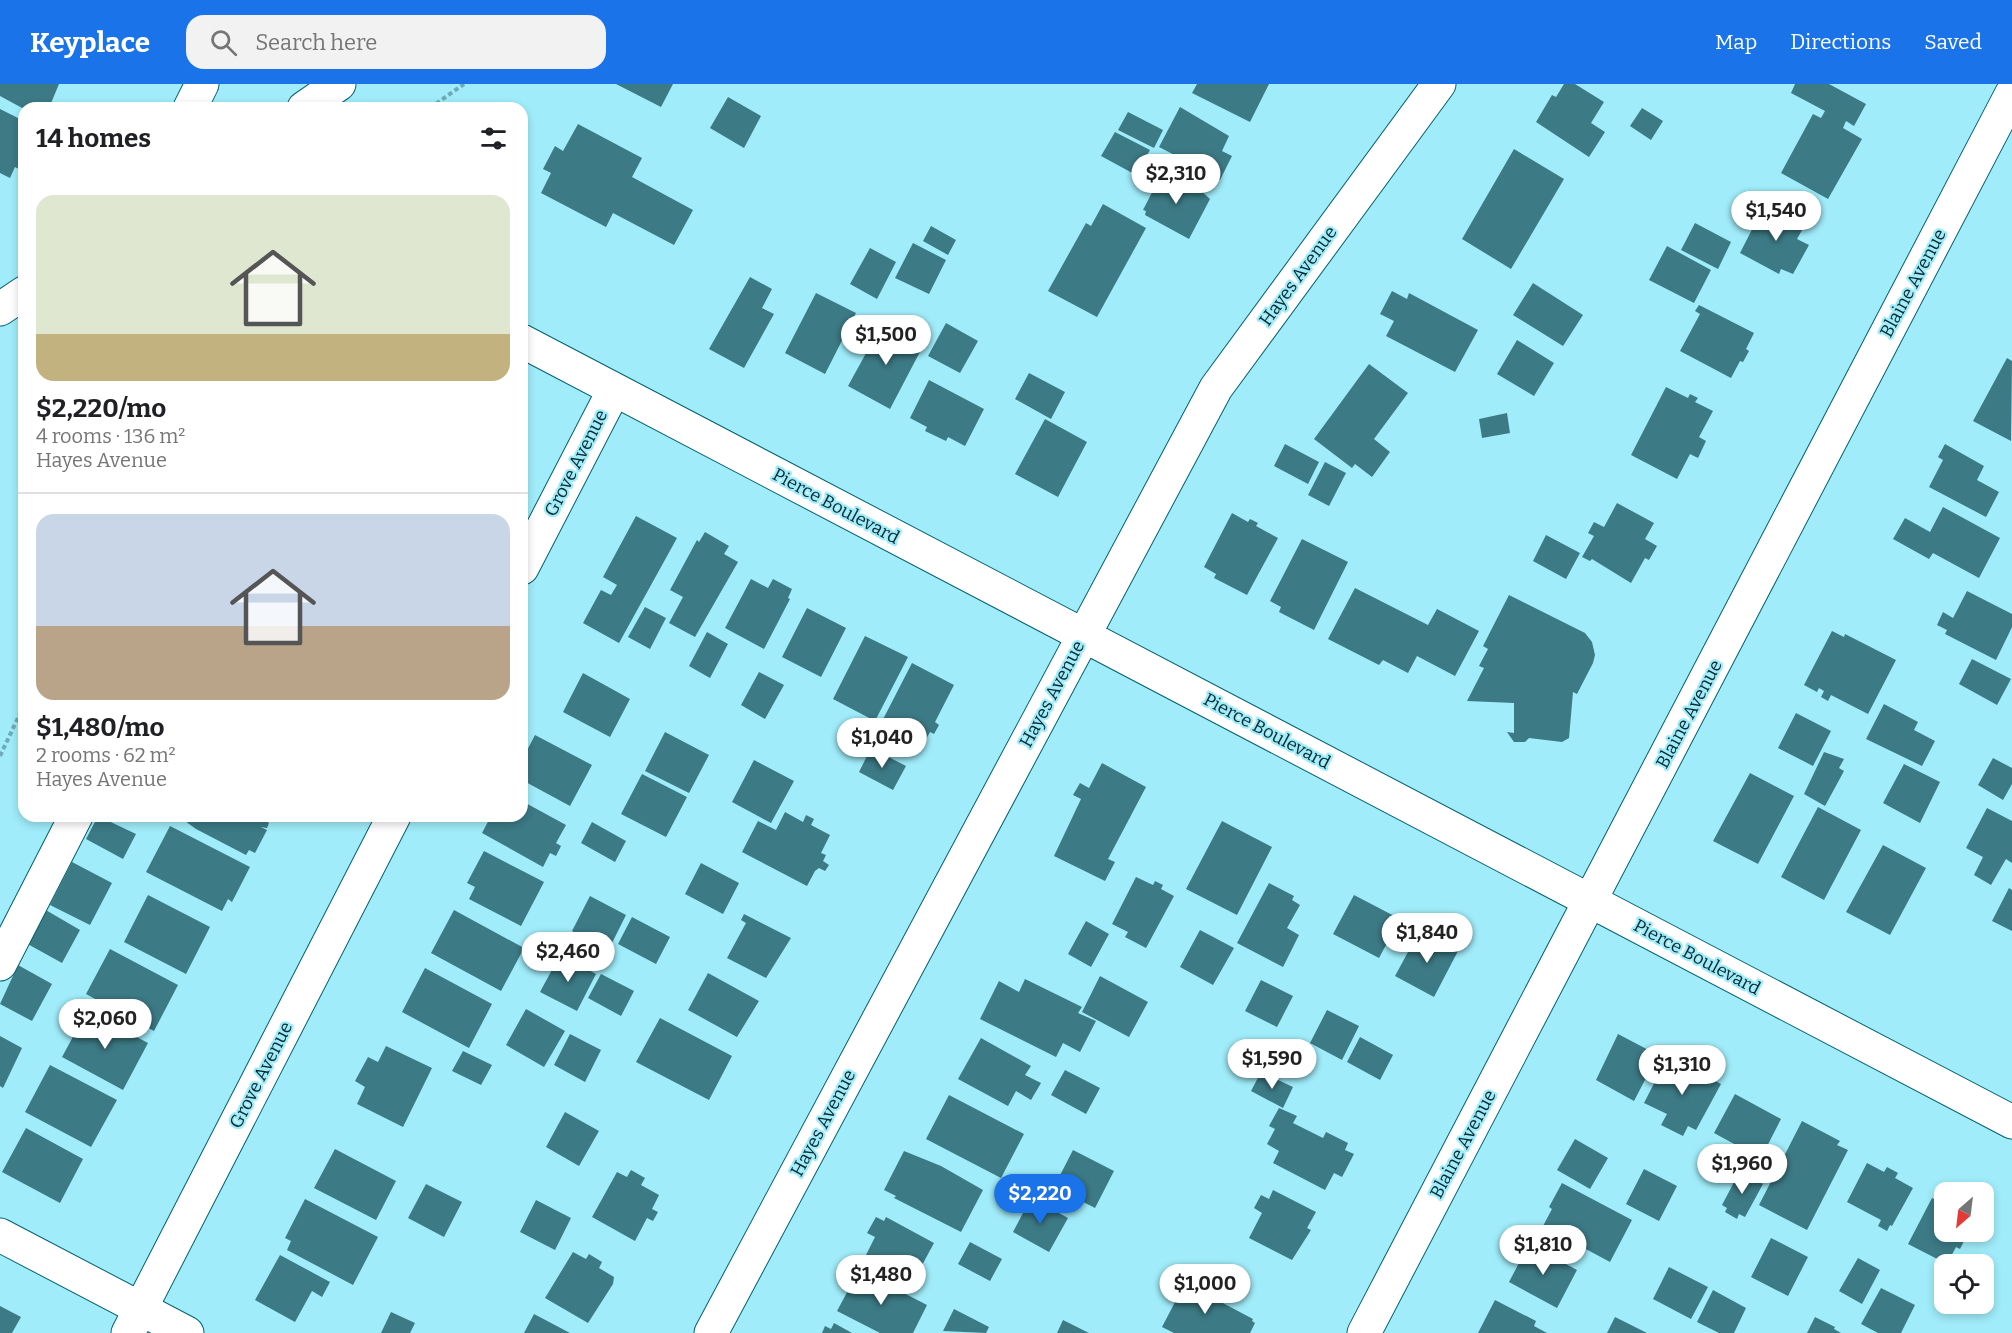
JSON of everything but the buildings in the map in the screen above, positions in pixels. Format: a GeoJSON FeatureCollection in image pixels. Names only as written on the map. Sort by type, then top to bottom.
{"type":"FeatureCollection","features":[{"type":"Feature","properties":{"kind":"street"},"geometry":{"type":"LineString","coordinates":[[193,102],[202,84]]}},
{"type":"Feature","properties":{"kind":"street","name":"Hayes Avenue"},"geometry":{"type":"LineString","coordinates":[[711,1333],[1216,388],[1439,84]]}},
{"type":"Feature","properties":{"kind":"street"},"geometry":{"type":"LineString","coordinates":[[318,102],[340,93]]}},
{"type":"Feature","properties":{"kind":"street","name":"Blaine Avenue"},"geometry":{"type":"LineString","coordinates":[[1364,1333],[2012,93]]}},
{"type":"Feature","properties":{"kind":"street"},"geometry":{"type":"LineString","coordinates":[[0,309],[18,297]]}},
{"type":"Feature","properties":{"kind":"street","name":"Pierce Boulevard"},"geometry":{"type":"LineString","coordinates":[[528,344],[2012,1122]]}},
{"type":"Feature","properties":{"kind":"street","name":"Grove Avenue"},"geometry":{"type":"LineString","coordinates":[[528,555],[614,390]]}},
{"type":"Feature","properties":{"kind":"street"},"geometry":{"type":"LineString","coordinates":[[0,964],[73,822]]}},
{"type":"Feature","properties":{"kind":"street","name":"Grove Avenue"},"geometry":{"type":"LineString","coordinates":[[134,1321],[391,822]]}},
{"type":"Feature","properties":{"kind":"street"},"geometry":{"type":"LineString","coordinates":[[0,1235],[134,1321],[187,1333]]}},
{"type":"Feature","properties":{"kind":"path"},"geometry":{"type":"LineString","coordinates":[[438,102],[464,84]]}},
{"type":"Feature","properties":{"kind":"path"},"geometry":{"type":"LineString","coordinates":[[0,756],[18,718]]}}]}
